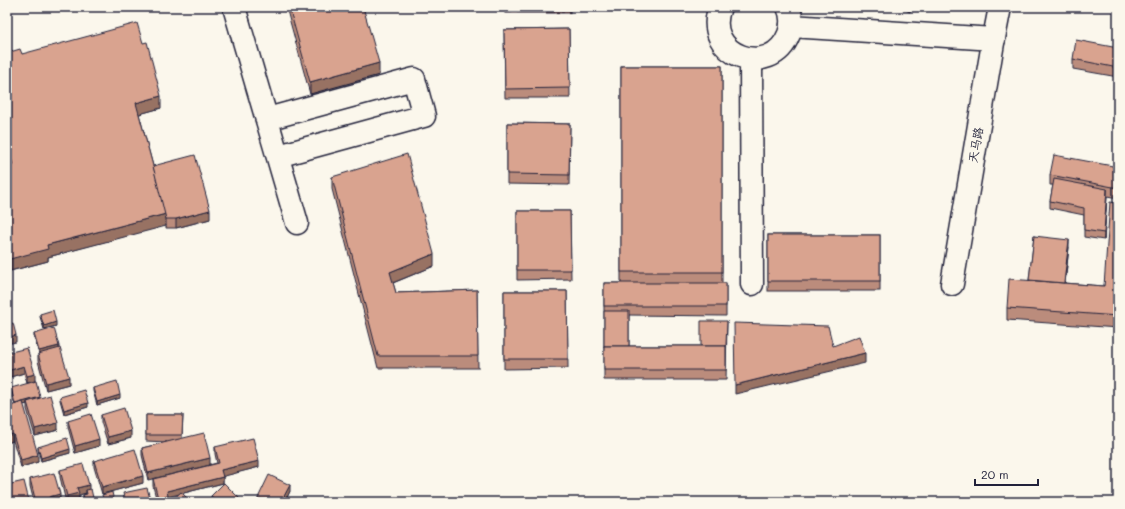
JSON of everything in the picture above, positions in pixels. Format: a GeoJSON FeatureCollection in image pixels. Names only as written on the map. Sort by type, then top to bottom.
{"type":"FeatureCollection","features":[{"type":"Feature","properties":{"kind":"street"},"geometry":{"type":"LineString","coordinates":[[234,7],[297,223]]}},
{"type":"Feature","properties":{"kind":"street"},"geometry":{"type":"LineString","coordinates":[[720,7],[717,13],[716,24],[718,35],[731,51],[740,57],[751,59],[772,55],[780,48],[787,40],[789,16],[994,39]]}},
{"type":"Feature","properties":{"kind":"street","name":"天马路"},"geometry":{"type":"LineString","coordinates":[[952,284],[1000,7]]}},
{"type":"Feature","properties":{"kind":"street"},"geometry":{"type":"LineString","coordinates":[[751,59],[752,284]]}},
{"type":"Feature","properties":{"kind":"street"},"geometry":{"type":"LineString","coordinates":[[267,119],[414,79],[424,116],[278,156]]}},
{"type":"Feature","properties":{"kind":"building"},"geometry":{"type":"Polygon","coordinates":[[[289,7],[363,7],[379,63],[310,82],[289,7]]]}},
{"type":"Feature","properties":{"kind":"building"},"geometry":{"type":"Polygon","coordinates":[[[137,23],[143,43],[147,42],[161,96],[136,103],[166,214],[47,245],[48,249],[10,259],[7,248],[7,167],[13,165],[7,144],[7,53],[20,49],[22,54],[137,23]]]}},
{"type":"Feature","properties":{"kind":"building"},"geometry":{"type":"Polygon","coordinates":[[[569,29],[570,88],[505,89],[504,30],[569,29]]]}},
{"type":"Feature","properties":{"kind":"building"},"geometry":{"type":"Polygon","coordinates":[[[1076,40],[1118,48],[1118,68],[1073,59],[1076,40]]]}},
{"type":"Feature","properties":{"kind":"building"},"geometry":{"type":"Polygon","coordinates":[[[621,66],[722,66],[722,272],[621,272],[621,66]]]}},
{"type":"Feature","properties":{"kind":"building"},"geometry":{"type":"Polygon","coordinates":[[[507,123],[570,124],[569,175],[507,174],[507,123]]]}},
{"type":"Feature","properties":{"kind":"building"},"geometry":{"type":"Polygon","coordinates":[[[407,154],[434,254],[390,272],[396,293],[477,290],[478,356],[378,356],[332,177],[407,154]]]}},
{"type":"Feature","properties":{"kind":"building"},"geometry":{"type":"Polygon","coordinates":[[[195,155],[210,210],[176,219],[166,219],[153,166],[195,155]]]}},
{"type":"Feature","properties":{"kind":"building"},"geometry":{"type":"Polygon","coordinates":[[[1054,155],[1118,167],[1118,188],[1050,175],[1054,155]]]}},
{"type":"Feature","properties":{"kind":"building"},"geometry":{"type":"Polygon","coordinates":[[[1054,179],[1107,189],[1104,233],[1084,230],[1084,208],[1050,201],[1054,179]]]}},
{"type":"Feature","properties":{"kind":"building"},"geometry":{"type":"Polygon","coordinates":[[[1110,202],[1118,203],[1118,316],[1007,308],[1009,279],[1104,286],[1110,202]]]}},
{"type":"Feature","properties":{"kind":"building"},"geometry":{"type":"Polygon","coordinates":[[[517,211],[570,211],[571,270],[517,270],[517,211]]]}},
{"type":"Feature","properties":{"kind":"building"},"geometry":{"type":"Polygon","coordinates":[[[768,235],[880,235],[880,281],[768,281],[768,235]]]}},
{"type":"Feature","properties":{"kind":"building"},"geometry":{"type":"Polygon","coordinates":[[[1034,236],[1069,240],[1064,283],[1029,280],[1034,236]]]}},
{"type":"Feature","properties":{"kind":"building"},"geometry":{"type":"Polygon","coordinates":[[[604,283],[726,283],[726,306],[604,306],[604,283]]]}},
{"type":"Feature","properties":{"kind":"building"},"geometry":{"type":"Polygon","coordinates":[[[504,291],[567,291],[568,359],[504,359],[504,291]]]}},
{"type":"Feature","properties":{"kind":"building"},"geometry":{"type":"Polygon","coordinates":[[[53,310],[56,322],[44,326],[40,314],[53,310]]]}},
{"type":"Feature","properties":{"kind":"building"},"geometry":{"type":"Polygon","coordinates":[[[604,311],[629,311],[629,346],[604,346],[604,311]]]}},
{"type":"Feature","properties":{"kind":"building"},"geometry":{"type":"Polygon","coordinates":[[[701,321],[727,321],[726,346],[701,346],[701,321]]]}},
{"type":"Feature","properties":{"kind":"building"},"geometry":{"type":"Polygon","coordinates":[[[13,323],[16,335],[7,338],[7,325],[13,323]]]}},
{"type":"Feature","properties":{"kind":"building"},"geometry":{"type":"Polygon","coordinates":[[[734,323],[828,326],[833,346],[859,336],[865,353],[735,385],[734,323]]]}},
{"type":"Feature","properties":{"kind":"building"},"geometry":{"type":"Polygon","coordinates":[[[54,328],[59,346],[39,351],[34,334],[54,328]]]}},
{"type":"Feature","properties":{"kind":"building"},"geometry":{"type":"Polygon","coordinates":[[[604,346],[726,346],[726,370],[604,370],[604,346]]]}},
{"type":"Feature","properties":{"kind":"building"},"geometry":{"type":"Polygon","coordinates":[[[27,348],[35,374],[27,376],[24,366],[7,371],[7,353],[27,348]]]}},
{"type":"Feature","properties":{"kind":"building"},"geometry":{"type":"Polygon","coordinates":[[[60,348],[69,377],[46,383],[38,354],[60,348]]]}},
{"type":"Feature","properties":{"kind":"building"},"geometry":{"type":"Polygon","coordinates":[[[36,381],[40,397],[15,404],[11,388],[36,381]]]}},
{"type":"Feature","properties":{"kind":"building"},"geometry":{"type":"Polygon","coordinates":[[[117,381],[120,395],[97,402],[93,388],[117,381]]]}},
{"type":"Feature","properties":{"kind":"building"},"geometry":{"type":"Polygon","coordinates":[[[84,390],[88,403],[64,410],[60,397],[84,390]]]}},
{"type":"Feature","properties":{"kind":"building"},"geometry":{"type":"Polygon","coordinates":[[[50,395],[58,423],[35,429],[27,402],[50,395]]]}},
{"type":"Feature","properties":{"kind":"building"},"geometry":{"type":"Polygon","coordinates":[[[23,402],[38,455],[21,460],[13,434],[7,436],[7,407],[23,402]]]}},
{"type":"Feature","properties":{"kind":"building"},"geometry":{"type":"Polygon","coordinates":[[[124,408],[131,431],[108,437],[101,415],[124,408]]]}},
{"type":"Feature","properties":{"kind":"building"},"geometry":{"type":"Polygon","coordinates":[[[91,414],[99,439],[75,446],[68,421],[91,414]]]}},
{"type":"Feature","properties":{"kind":"building"},"geometry":{"type":"Polygon","coordinates":[[[146,415],[183,415],[182,435],[146,435],[146,415]]]}},
{"type":"Feature","properties":{"kind":"building"},"geometry":{"type":"Polygon","coordinates":[[[204,433],[210,458],[148,473],[142,448],[204,433]]]}},
{"type":"Feature","properties":{"kind":"building"},"geometry":{"type":"Polygon","coordinates":[[[67,438],[70,449],[41,458],[38,447],[67,438]]]}},
{"type":"Feature","properties":{"kind":"building"},"geometry":{"type":"Polygon","coordinates":[[[253,438],[259,461],[221,470],[223,477],[167,491],[168,496],[158,498],[153,479],[219,463],[215,447],[253,438]]]}},
{"type":"Feature","properties":{"kind":"building"},"geometry":{"type":"Polygon","coordinates":[[[135,449],[143,476],[102,487],[94,461],[135,449]]]}},
{"type":"Feature","properties":{"kind":"building"},"geometry":{"type":"Polygon","coordinates":[[[83,464],[89,485],[77,488],[79,493],[67,496],[60,470],[83,464]]]}},
{"type":"Feature","properties":{"kind":"building"},"geometry":{"type":"Polygon","coordinates":[[[54,473],[60,494],[49,497],[50,502],[36,502],[30,479],[54,473]]]}},
{"type":"Feature","properties":{"kind":"building"},"geometry":{"type":"Polygon","coordinates":[[[269,475],[290,485],[281,502],[267,502],[258,498],[269,475]]]}},
{"type":"Feature","properties":{"kind":"building"},"geometry":{"type":"Polygon","coordinates":[[[24,481],[29,501],[7,502],[7,485],[24,481]]]}},
{"type":"Feature","properties":{"kind":"building"},"geometry":{"type":"Polygon","coordinates":[[[224,483],[242,501],[241,502],[218,502],[211,496],[224,483]]]}},
{"type":"Feature","properties":{"kind":"building"},"geometry":{"type":"Polygon","coordinates":[[[147,488],[151,502],[125,502],[123,493],[147,488]]]}},
{"type":"Feature","properties":{"kind":"building"},"geometry":{"type":"Polygon","coordinates":[[[91,489],[94,502],[83,502],[85,501],[83,495],[87,494],[86,490],[91,489]]]}},
{"type":"Feature","properties":{"kind":"building"},"geometry":{"type":"Polygon","coordinates":[[[112,492],[114,502],[104,502],[102,495],[112,492]]]}},
{"type":"Feature","properties":{"kind":"building"},"geometry":{"type":"Polygon","coordinates":[[[181,492],[191,502],[170,502],[181,492]]]}}]}
